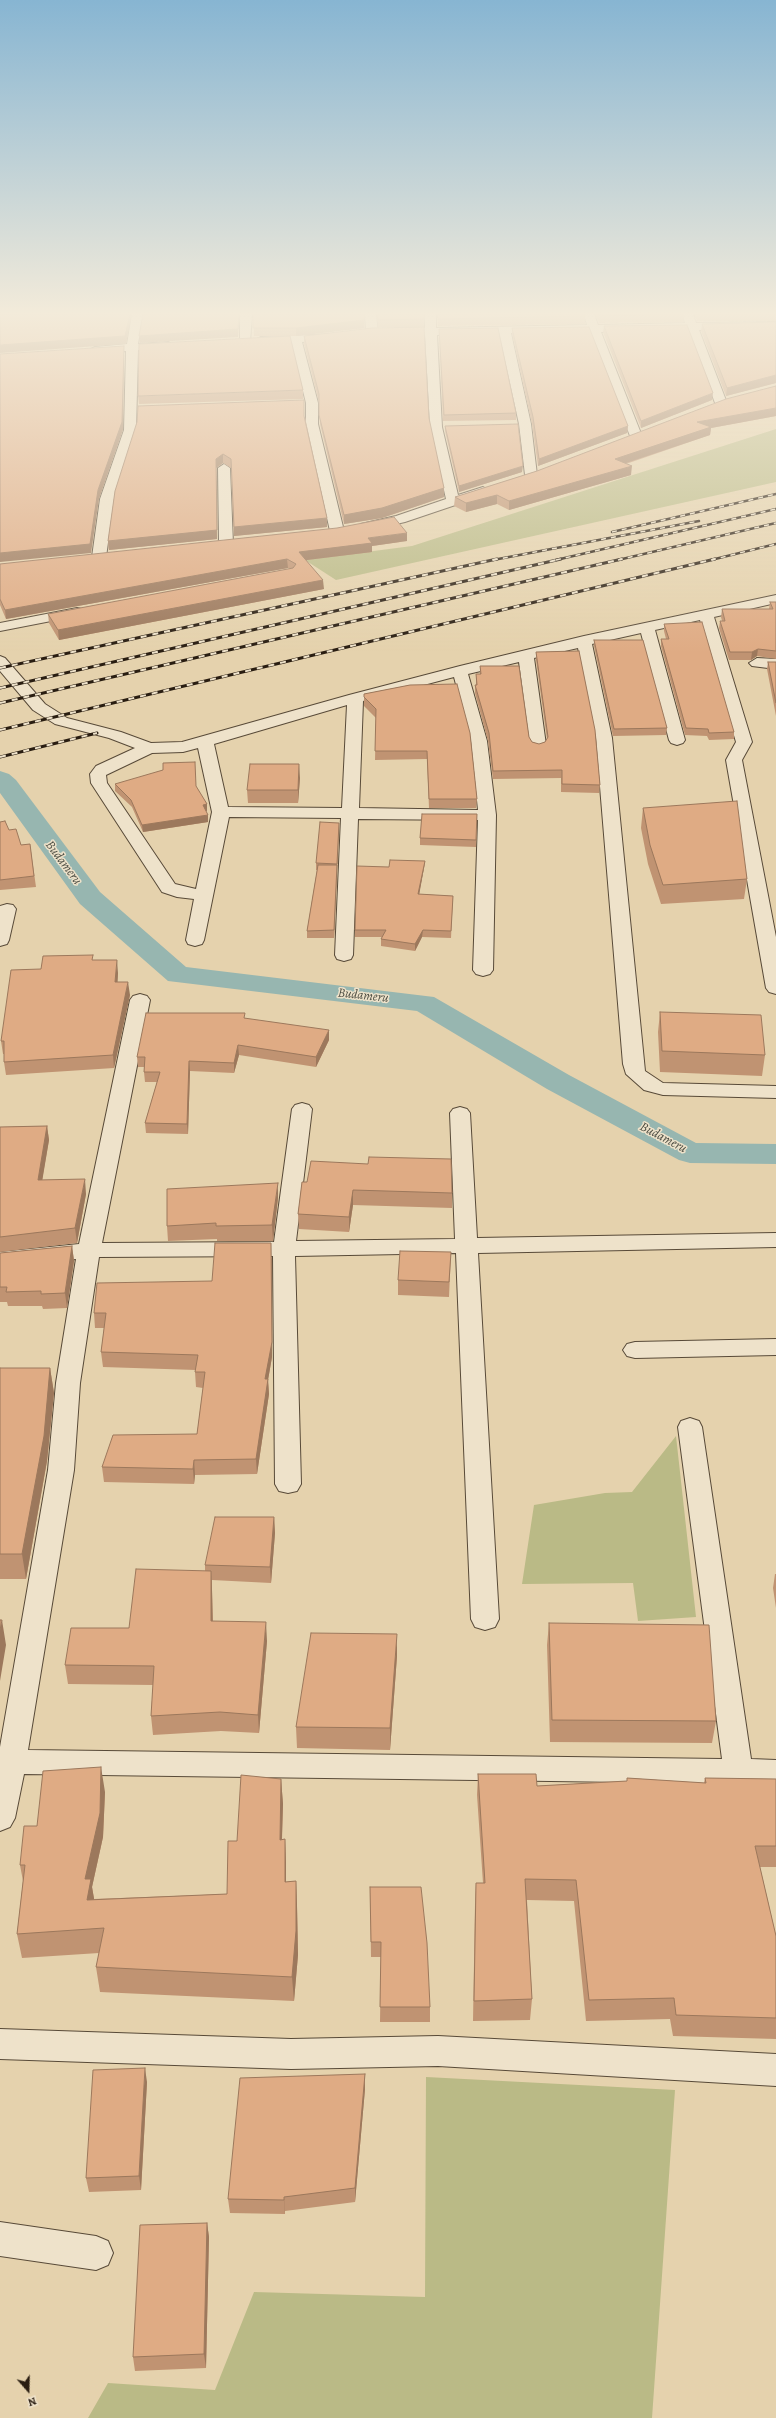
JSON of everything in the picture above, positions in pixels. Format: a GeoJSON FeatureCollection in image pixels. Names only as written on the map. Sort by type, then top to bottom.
{"type":"FeatureCollection","features":[{"type":"Feature","properties":{"kind":"street"},"geometry":{"type":"LineString","coordinates":[[99,557],[107,499],[130,427]]}},
{"type":"Feature","properties":{"kind":"street"},"geometry":{"type":"LineString","coordinates":[[313,427],[338,532]]}},
{"type":"Feature","properties":{"kind":"street"},"geometry":{"type":"LineString","coordinates":[[436,427],[452,502]]}},
{"type":"Feature","properties":{"kind":"street"},"geometry":{"type":"LineString","coordinates":[[525,427],[531,475]]}},
{"type":"Feature","properties":{"kind":"street"},"geometry":{"type":"LineString","coordinates":[[633,427],[636,436]]}},
{"type":"Feature","properties":{"kind":"street"},"geometry":{"type":"LineString","coordinates":[[622,441],[649,431]]}},
{"type":"Feature","properties":{"kind":"street"},"geometry":{"type":"LineString","coordinates":[[224,468],[226,544]]}},
{"type":"Feature","properties":{"kind":"street"},"geometry":{"type":"LineString","coordinates":[[517,480],[544,470]]}},
{"type":"Feature","properties":{"kind":"street"},"geometry":{"type":"LineString","coordinates":[[322,533],[338,532],[400,519],[496,487]]}},
{"type":"Feature","properties":{"kind":"street"},"geometry":{"type":"LineString","coordinates":[[210,546],[242,542]]}},
{"type":"Feature","properties":{"kind":"street"},"geometry":{"type":"LineString","coordinates":[[84,559],[115,555]]}},
{"type":"Feature","properties":{"kind":"street"},"geometry":{"type":"LineString","coordinates":[[204,895],[177,892],[168,888],[99,783],[98,774],[102,770],[149,748],[183,746],[205,741],[355,698],[460,671],[584,641],[776,599]]}},
{"type":"Feature","properties":{"kind":"street"},"geometry":{"type":"LineString","coordinates":[[0,627],[94,609]]}},
{"type":"Feature","properties":{"kind":"street"},"geometry":{"type":"LineString","coordinates":[[706,614],[744,742],[734,760],[776,988]]}},
{"type":"Feature","properties":{"kind":"street"},"geometry":{"type":"LineString","coordinates":[[647,627],[677,740]]}},
{"type":"Feature","properties":{"kind":"street"},"geometry":{"type":"LineString","coordinates":[[584,641],[604,738],[633,1064],[636,1074],[651,1086],[663,1089],[776,1092]]}},
{"type":"Feature","properties":{"kind":"street"},"geometry":{"type":"LineString","coordinates":[[526,655],[538,745]]}},
{"type":"Feature","properties":{"kind":"street"},"geometry":{"type":"LineString","coordinates":[[0,661],[39,707],[48,715],[78,727],[115,735],[149,748]]}},
{"type":"Feature","properties":{"kind":"street"},"geometry":{"type":"LineString","coordinates":[[756,663],[776,664]]}},
{"type":"Feature","properties":{"kind":"street"},"geometry":{"type":"LineString","coordinates":[[460,671],[479,740],[487,815],[483,970]]}},
{"type":"Feature","properties":{"kind":"street"},"geometry":{"type":"LineString","coordinates":[[344,955],[352,813],[355,698]]}},
{"type":"Feature","properties":{"kind":"street"},"geometry":{"type":"LineString","coordinates":[[195,940],[221,812],[205,741]]}},
{"type":"Feature","properties":{"kind":"street"},"geometry":{"type":"LineString","coordinates":[[221,812],[487,815]]}},
{"type":"Feature","properties":{"kind":"street"},"geometry":{"type":"LineString","coordinates":[[0,940],[7,909]]}},
{"type":"Feature","properties":{"kind":"street"},"geometry":{"type":"LineString","coordinates":[[0,1818],[6,1762],[61,1470],[68,1383],[90,1250],[140,1000]]}},
{"type":"Feature","properties":{"kind":"street"},"geometry":{"type":"LineString","coordinates":[[288,1484],[284,1249],[302,1109]]}},
{"type":"Feature","properties":{"kind":"street"},"geometry":{"type":"LineString","coordinates":[[460,1113],[468,1246],[485,1619]]}},
{"type":"Feature","properties":{"kind":"street"},"geometry":{"type":"LineString","coordinates":[[0,1258],[90,1250],[284,1249],[776,1240]]}},
{"type":"Feature","properties":{"kind":"street"},"geometry":{"type":"LineString","coordinates":[[635,1350],[776,1347]]}},
{"type":"Feature","properties":{"kind":"street"},"geometry":{"type":"LineString","coordinates":[[690,1427],[738,1771]]}},
{"type":"Feature","properties":{"kind":"street"},"geometry":{"type":"LineString","coordinates":[[6,1762],[776,1772]]}},
{"type":"Feature","properties":{"kind":"street"},"geometry":{"type":"LineString","coordinates":[[0,2044],[291,2054],[438,2051],[776,2070]]}},
{"type":"Feature","properties":{"kind":"street"},"geometry":{"type":"LineString","coordinates":[[0,2239],[96,2253]]}},
{"type":"Feature","properties":{"kind":"green space"},"geometry":{"type":"Polygon","coordinates":[[[776,429],[776,482],[336,580],[305,560],[412,546],[776,429]]]}},
{"type":"Feature","properties":{"kind":"green space"},"geometry":{"type":"Polygon","coordinates":[[[676,1436],[696,1617],[638,1621],[633,1583],[522,1584],[534,1505],[605,1493],[632,1492],[676,1436]]]}},
{"type":"Feature","properties":{"kind":"green space"},"geometry":{"type":"Polygon","coordinates":[[[426,2077],[675,2090],[652,2418],[88,2418],[108,2383],[215,2390],[254,2292],[425,2297],[426,2077]]]}},
{"type":"Feature","properties":{"kind":"building"},"geometry":{"type":"Polygon","coordinates":[[[0,427],[120,427],[98,490],[90,544],[0,553],[0,427]]]}},
{"type":"Feature","properties":{"kind":"building"},"geometry":{"type":"Polygon","coordinates":[[[135,427],[306,427],[327,518],[234,527],[231,459],[223,454],[216,459],[217,530],[108,541],[115,491],[135,427]]]}},
{"type":"Feature","properties":{"kind":"building"},"geometry":{"type":"Polygon","coordinates":[[[322,427],[431,427],[444,488],[382,508],[344,515],[322,427]]]}},
{"type":"Feature","properties":{"kind":"building"},"geometry":{"type":"Polygon","coordinates":[[[445,427],[518,427],[523,466],[459,486],[445,427]]]}},
{"type":"Feature","properties":{"kind":"building"},"geometry":{"type":"Polygon","coordinates":[[[534,427],[626,427],[539,459],[534,427]]]}},
{"type":"Feature","properties":{"kind":"building"},"geometry":{"type":"Polygon","coordinates":[[[653,427],[711,427],[615,459],[632,466],[509,501],[497,495],[466,503],[455,497],[537,471],[653,427]]]}},
{"type":"Feature","properties":{"kind":"building"},"geometry":{"type":"Polygon","coordinates":[[[394,517],[407,533],[368,538],[372,543],[299,552],[323,580],[58,630],[48,614],[293,568],[296,564],[287,559],[5,610],[0,599],[0,564],[337,528],[394,517]]]}},
{"type":"Feature","properties":{"kind":"building"},"geometry":{"type":"Polygon","coordinates":[[[770,602],[776,602],[776,651],[758,649],[752,652],[730,652],[720,621],[725,621],[722,609],[773,609],[770,602]]]}},
{"type":"Feature","properties":{"kind":"building"},"geometry":{"type":"Polygon","coordinates":[[[702,622],[734,732],[709,733],[708,729],[686,728],[661,639],[669,639],[664,624],[702,622]]]}},
{"type":"Feature","properties":{"kind":"building"},"geometry":{"type":"Polygon","coordinates":[[[594,640],[643,640],[667,728],[614,729],[594,640]]]}},
{"type":"Feature","properties":{"kind":"building"},"geometry":{"type":"Polygon","coordinates":[[[579,651],[595,730],[600,785],[562,784],[562,770],[493,771],[489,733],[475,685],[477,685],[476,674],[481,674],[480,666],[519,666],[529,737],[532,742],[539,744],[545,742],[548,737],[536,652],[579,651]]]}},
{"type":"Feature","properties":{"kind":"building"},"geometry":{"type":"Polygon","coordinates":[[[768,662],[776,662],[776,703],[768,662]]]}},
{"type":"Feature","properties":{"kind":"building"},"geometry":{"type":"Polygon","coordinates":[[[457,684],[470,733],[477,799],[429,799],[427,751],[375,751],[376,709],[364,697],[364,694],[410,685],[457,684]]]}},
{"type":"Feature","properties":{"kind":"building"},"geometry":{"type":"Polygon","coordinates":[[[195,762],[196,786],[207,804],[203,805],[208,815],[142,825],[131,800],[115,784],[163,770],[163,763],[195,762]]]}},
{"type":"Feature","properties":{"kind":"building"},"geometry":{"type":"Polygon","coordinates":[[[250,764],[299,764],[298,790],[247,790],[250,764]]]}},
{"type":"Feature","properties":{"kind":"building"},"geometry":{"type":"Polygon","coordinates":[[[737,801],[747,879],[663,885],[650,845],[643,808],[737,801]]]}},
{"type":"Feature","properties":{"kind":"building"},"geometry":{"type":"Polygon","coordinates":[[[422,814],[477,814],[476,840],[420,838],[422,814]]]}},
{"type":"Feature","properties":{"kind":"building"},"geometry":{"type":"Polygon","coordinates":[[[5,821],[9,830],[16,829],[21,845],[30,844],[34,876],[0,880],[0,822],[5,821]]]}},
{"type":"Feature","properties":{"kind":"building"},"geometry":{"type":"Polygon","coordinates":[[[320,822],[339,823],[337,864],[316,863],[320,822]]]}},
{"type":"Feature","properties":{"kind":"building"},"geometry":{"type":"Polygon","coordinates":[[[390,860],[425,861],[418,894],[453,896],[451,931],[423,930],[415,944],[381,939],[386,930],[355,930],[357,866],[389,867],[390,860]]]}},
{"type":"Feature","properties":{"kind":"building"},"geometry":{"type":"Polygon","coordinates":[[[318,865],[337,865],[334,930],[307,931],[318,865]]]}},
{"type":"Feature","properties":{"kind":"building"},"geometry":{"type":"Polygon","coordinates":[[[93,955],[92,960],[117,960],[115,982],[128,982],[113,1055],[4,1062],[4,1041],[1,1041],[11,970],[41,969],[43,956],[93,955]]]}},
{"type":"Feature","properties":{"kind":"building"},"geometry":{"type":"Polygon","coordinates":[[[660,1012],[761,1015],[765,1055],[662,1051],[660,1012]]]}},
{"type":"Feature","properties":{"kind":"building"},"geometry":{"type":"Polygon","coordinates":[[[146,1013],[245,1013],[244,1018],[329,1030],[316,1057],[238,1045],[234,1063],[189,1061],[187,1124],[145,1123],[160,1072],[144,1072],[145,1057],[137,1057],[146,1013]]]}},
{"type":"Feature","properties":{"kind":"building"},"geometry":{"type":"Polygon","coordinates":[[[47,1126],[38,1180],[85,1179],[75,1228],[0,1237],[0,1127],[47,1126]]]}},
{"type":"Feature","properties":{"kind":"building"},"geometry":{"type":"Polygon","coordinates":[[[369,1157],[451,1159],[452,1193],[353,1190],[349,1217],[298,1214],[302,1182],[307,1182],[311,1161],[368,1164],[369,1157]]]}},
{"type":"Feature","properties":{"kind":"building"},"geometry":{"type":"Polygon","coordinates":[[[278,1183],[272,1225],[216,1226],[216,1223],[167,1226],[167,1189],[278,1183]]]}},
{"type":"Feature","properties":{"kind":"building"},"geometry":{"type":"Polygon","coordinates":[[[215,1243],[271,1243],[272,1342],[265,1379],[268,1379],[256,1459],[194,1460],[193,1469],[102,1467],[113,1435],[197,1434],[205,1372],[195,1372],[198,1355],[101,1352],[106,1313],[94,1313],[97,1283],[212,1281],[215,1243]]]}},
{"type":"Feature","properties":{"kind":"building"},"geometry":{"type":"Polygon","coordinates":[[[72,1246],[65,1293],[41,1294],[41,1291],[6,1292],[7,1287],[0,1287],[0,1253],[72,1246]]]}},
{"type":"Feature","properties":{"kind":"building"},"geometry":{"type":"Polygon","coordinates":[[[400,1251],[451,1252],[449,1282],[398,1280],[400,1251]]]}},
{"type":"Feature","properties":{"kind":"building"},"geometry":{"type":"Polygon","coordinates":[[[0,1368],[50,1368],[44,1436],[22,1554],[0,1554],[0,1368]]]}},
{"type":"Feature","properties":{"kind":"building"},"geometry":{"type":"Polygon","coordinates":[[[215,1517],[274,1517],[270,1567],[205,1565],[215,1517]]]}},
{"type":"Feature","properties":{"kind":"building"},"geometry":{"type":"Polygon","coordinates":[[[136,1569],[211,1571],[211,1621],[266,1622],[258,1715],[220,1712],[151,1716],[154,1666],[65,1665],[71,1628],[129,1628],[136,1569]]]}},
{"type":"Feature","properties":{"kind":"building"},"geometry":{"type":"Polygon","coordinates":[[[549,1623],[709,1625],[716,1721],[552,1720],[549,1623]]]}},
{"type":"Feature","properties":{"kind":"building"},"geometry":{"type":"Polygon","coordinates":[[[311,1633],[397,1634],[390,1728],[296,1727],[311,1633]]]}},
{"type":"Feature","properties":{"kind":"building"},"geometry":{"type":"Polygon","coordinates":[[[101,1767],[100,1813],[85,1879],[91,1879],[87,1900],[227,1894],[228,1841],[237,1841],[241,1775],[281,1779],[280,1840],[285,1839],[285,1882],[296,1881],[296,1931],[292,1977],[96,1967],[104,1928],[17,1934],[25,1865],[20,1865],[24,1826],[37,1826],[43,1771],[101,1767]]]}},
{"type":"Feature","properties":{"kind":"building"},"geometry":{"type":"Polygon","coordinates":[[[478,1774],[536,1774],[537,1786],[627,1781],[627,1778],[706,1783],[705,1778],[776,1779],[776,1846],[755,1846],[776,1936],[776,2018],[676,2015],[674,1998],[589,2000],[576,1880],[525,1879],[532,1999],[474,2001],[476,1883],[485,1883],[478,1774]]]}},
{"type":"Feature","properties":{"kind":"building"},"geometry":{"type":"Polygon","coordinates":[[[370,1887],[421,1887],[427,1943],[430,2007],[380,2007],[381,1942],[371,1942],[370,1887]]]}},
{"type":"Feature","properties":{"kind":"building"},"geometry":{"type":"Polygon","coordinates":[[[145,2068],[139,2176],[86,2178],[93,2070],[145,2068]]]}},
{"type":"Feature","properties":{"kind":"building"},"geometry":{"type":"Polygon","coordinates":[[[365,2074],[355,2188],[284,2197],[284,2200],[228,2199],[240,2078],[365,2074]]]}},
{"type":"Feature","properties":{"kind":"building"},"geometry":{"type":"Polygon","coordinates":[[[207,2223],[204,2354],[133,2357],[140,2225],[207,2223]]]}},
{"type":"Feature","properties":{"kind":"waterway","name":"Budameru"},"geometry":{"type":"LineString","coordinates":[[0,779],[7,785],[90,898],[178,975],[424,1003],[558,1082],[690,1153],[776,1154]]}},
{"type":"Feature","properties":{"kind":"railway"},"geometry":{"type":"LineString","coordinates":[[612,532],[776,494]]}},
{"type":"Feature","properties":{"kind":"railway"},"geometry":{"type":"LineString","coordinates":[[556,560],[776,509]]}},
{"type":"Feature","properties":{"kind":"railway"},"geometry":{"type":"LineString","coordinates":[[493,560],[699,521]]}},
{"type":"Feature","properties":{"kind":"railway"},"geometry":{"type":"LineString","coordinates":[[618,560],[776,523]]}},
{"type":"Feature","properties":{"kind":"railway"},"geometry":{"type":"LineString","coordinates":[[711,560],[776,544]]}},
{"type":"Feature","properties":{"kind":"railway"},"geometry":{"type":"LineString","coordinates":[[0,668],[497,559]]}},
{"type":"Feature","properties":{"kind":"railway"},"geometry":{"type":"LineString","coordinates":[[0,688],[561,559]]}},
{"type":"Feature","properties":{"kind":"railway"},"geometry":{"type":"LineString","coordinates":[[0,703],[622,559]]}},
{"type":"Feature","properties":{"kind":"railway"},"geometry":{"type":"LineString","coordinates":[[0,730],[715,559]]}},
{"type":"Feature","properties":{"kind":"railway"},"geometry":{"type":"LineString","coordinates":[[0,757],[97,733]]}}]}
